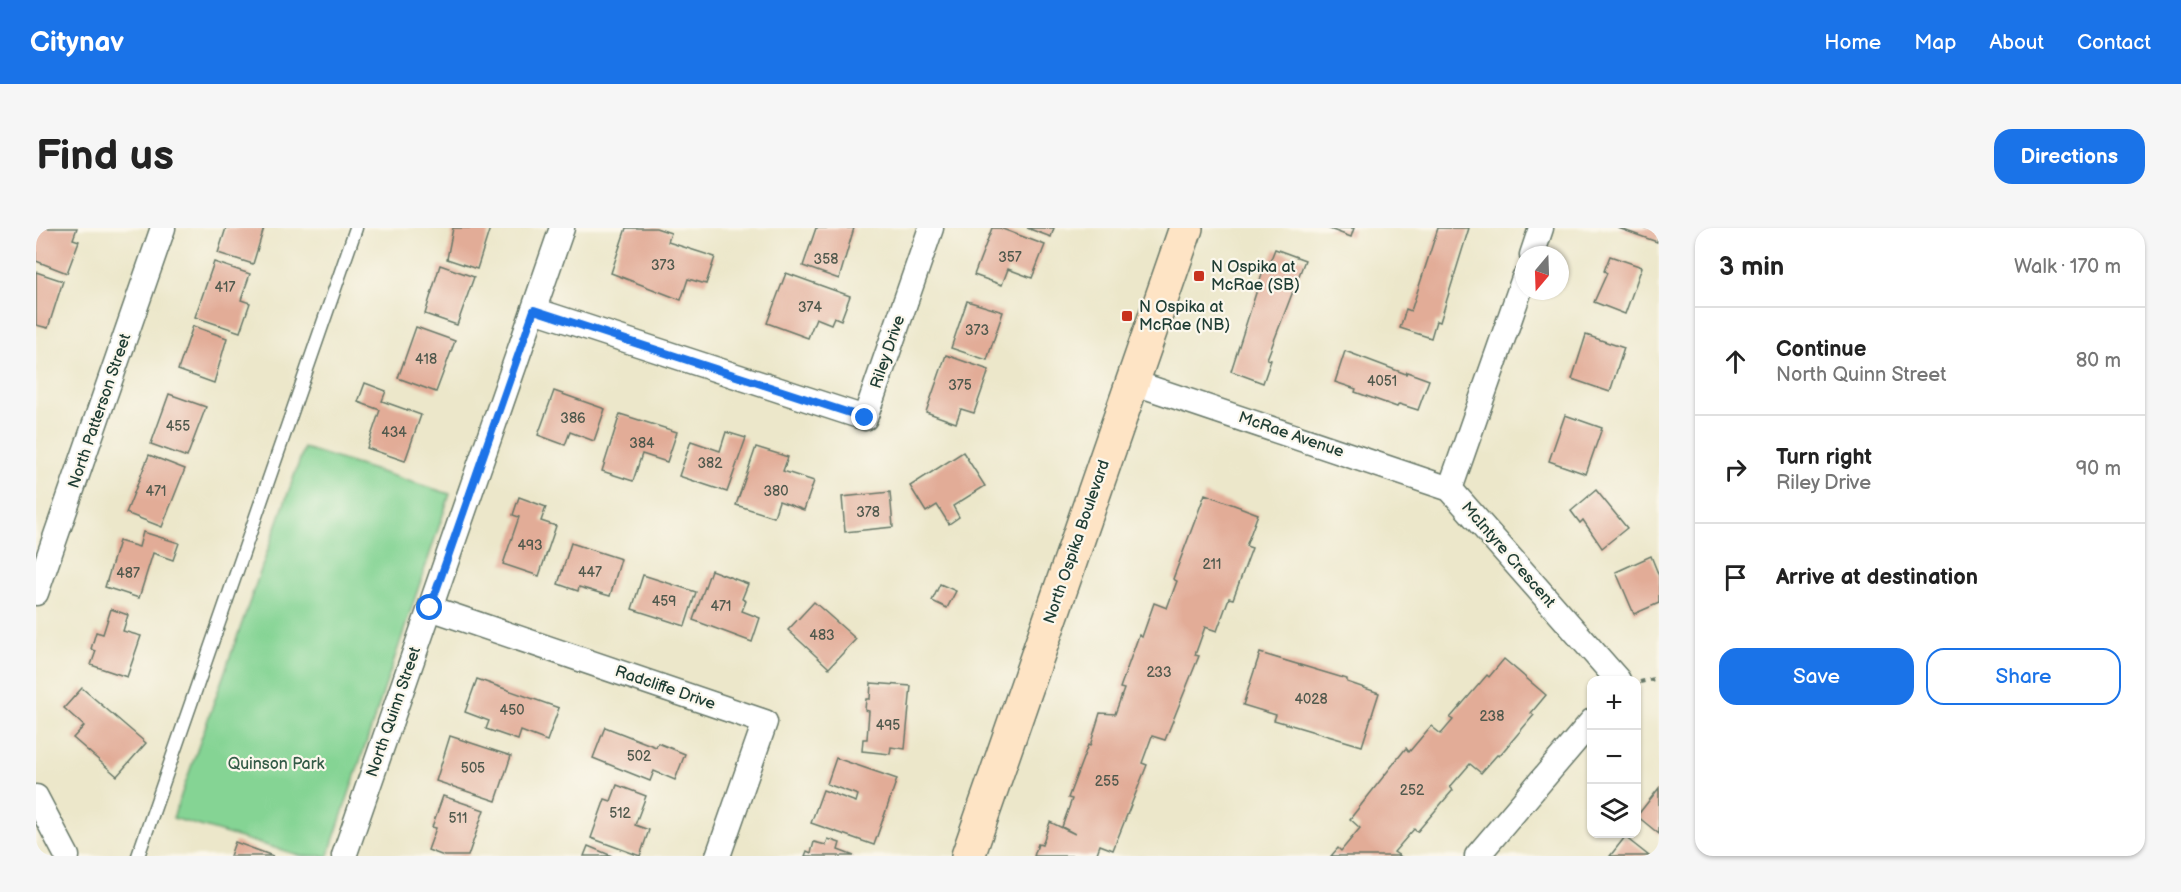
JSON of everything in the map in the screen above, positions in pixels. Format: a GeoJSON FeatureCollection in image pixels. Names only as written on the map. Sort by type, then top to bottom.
{"type":"FeatureCollection","features":[{"type":"Feature","properties":{"kind":"street","name":"North Patterson Street"},"geometry":{"type":"LineString","coordinates":[[36,593],[163,228]]}},
{"type":"Feature","properties":{"kind":"street","name":"North Quinn Street"},"geometry":{"type":"LineString","coordinates":[[344,856],[562,228]]}},
{"type":"Feature","properties":{"kind":"street","name":"Riley Drive"},"geometry":{"type":"LineString","coordinates":[[534,310],[865,418],[931,228]]}},
{"type":"Feature","properties":{"kind":"street","name":"North Ospika Boulevard"},"geometry":{"type":"LineString","coordinates":[[968,856],[1186,228]]}},
{"type":"Feature","properties":{"kind":"street"},"geometry":{"type":"LineString","coordinates":[[1535,246],[1541,228]]}},
{"type":"Feature","properties":{"kind":"street","name":"McIntyre Crescent"},"geometry":{"type":"LineString","coordinates":[[1516,300],[1450,489],[1614,676]]}},
{"type":"Feature","properties":{"kind":"street","name":"McRae Avenue"},"geometry":{"type":"LineString","coordinates":[[1132,382],[1450,489]]}},
{"type":"Feature","properties":{"kind":"street","name":"Radcliffe Drive"},"geometry":{"type":"LineString","coordinates":[[430,608],[765,722],[718,856]]}},
{"type":"Feature","properties":{"kind":"street"},"geometry":{"type":"LineString","coordinates":[[1477,856],[1587,728]]}},
{"type":"Feature","properties":{"kind":"street"},"geometry":{"type":"LineString","coordinates":[[36,798],[67,856]]}},
{"type":"Feature","properties":{"kind":"lane"},"geometry":{"type":"LineString","coordinates":[[138,856],[356,228]]}},
{"type":"Feature","properties":{"kind":"path"},"geometry":{"type":"LineString","coordinates":[[1641,681],[1659,678]]}},
{"type":"Feature","properties":{"kind":"green space","name":"Quinson Park"},"geometry":{"type":"Polygon","coordinates":[[[304,448],[450,494],[328,856],[302,856],[173,818],[304,448]]]}},
{"type":"Feature","properties":{"kind":"building"},"geometry":{"type":"Polygon","coordinates":[[[40,228],[77,228],[73,239],[79,241],[67,273],[36,261],[36,238],[40,228]]]}},
{"type":"Feature","properties":{"kind":"building"},"geometry":{"type":"Polygon","coordinates":[[[226,228],[264,228],[253,264],[218,253],[226,228]]]}},
{"type":"Feature","properties":{"kind":"building"},"geometry":{"type":"Polygon","coordinates":[[[453,228],[490,228],[477,269],[447,259],[453,228]]]}},
{"type":"Feature","properties":{"kind":"building"},"geometry":{"type":"Polygon","coordinates":[[[626,228],[656,228],[671,233],[668,242],[715,257],[706,284],[688,279],[681,300],[611,273],[626,228]]]}},
{"type":"Feature","properties":{"kind":"building"},"geometry":{"type":"Polygon","coordinates":[[[816,228],[854,228],[839,279],[803,266],[816,228]]]}},
{"type":"Feature","properties":{"kind":"building"},"geometry":{"type":"Polygon","coordinates":[[[992,228],[1000,228],[1045,245],[1032,278],[1008,269],[1002,285],[974,275],[992,228]]]}},
{"type":"Feature","properties":{"kind":"building"},"geometry":{"type":"Polygon","coordinates":[[[1027,228],[1054,228],[1051,237],[1027,228]]]}},
{"type":"Feature","properties":{"kind":"building"},"geometry":{"type":"Polygon","coordinates":[[[1327,228],[1354,228],[1351,237],[1327,228]]]}},
{"type":"Feature","properties":{"kind":"building"},"geometry":{"type":"Polygon","coordinates":[[[1438,228],[1469,228],[1440,322],[1436,321],[1431,338],[1400,328],[1406,309],[1411,311],[1438,228]]]}},
{"type":"Feature","properties":{"kind":"building"},"geometry":{"type":"Polygon","coordinates":[[[1618,228],[1659,228],[1659,235],[1657,242],[1618,228]]]}},
{"type":"Feature","properties":{"kind":"building"},"geometry":{"type":"Polygon","coordinates":[[[1275,249],[1305,260],[1267,359],[1271,360],[1263,383],[1231,371],[1264,268],[1267,269],[1275,249]]]}},
{"type":"Feature","properties":{"kind":"building"},"geometry":{"type":"Polygon","coordinates":[[[1610,256],[1642,267],[1625,314],[1594,302],[1607,273],[1604,271],[1610,256]]]}},
{"type":"Feature","properties":{"kind":"building"},"geometry":{"type":"Polygon","coordinates":[[[214,262],[250,274],[241,300],[250,303],[240,332],[195,317],[214,262]]]}},
{"type":"Feature","properties":{"kind":"building"},"geometry":{"type":"Polygon","coordinates":[[[440,265],[474,277],[457,325],[425,314],[440,265]]]}},
{"type":"Feature","properties":{"kind":"building"},"geometry":{"type":"Polygon","coordinates":[[[36,272],[63,281],[48,328],[36,325],[36,272]]]}},
{"type":"Feature","properties":{"kind":"building"},"geometry":{"type":"Polygon","coordinates":[[[786,273],[850,296],[841,320],[834,317],[831,324],[816,318],[808,338],[767,323],[786,273]]]}},
{"type":"Feature","properties":{"kind":"building"},"geometry":{"type":"Polygon","coordinates":[[[967,301],[1003,312],[987,360],[951,348],[967,301]]]}},
{"type":"Feature","properties":{"kind":"building"},"geometry":{"type":"Polygon","coordinates":[[[193,326],[227,338],[214,383],[178,370],[193,326]]]}},
{"type":"Feature","properties":{"kind":"building"},"geometry":{"type":"Polygon","coordinates":[[[416,327],[455,341],[436,392],[398,378],[416,327]]]}},
{"type":"Feature","properties":{"kind":"building"},"geometry":{"type":"Polygon","coordinates":[[[1586,335],[1624,348],[1610,392],[1572,379],[1586,335]]]}},
{"type":"Feature","properties":{"kind":"building"},"geometry":{"type":"Polygon","coordinates":[[[1345,351],[1406,374],[1407,372],[1429,380],[1418,410],[1399,404],[1397,407],[1335,382],[1345,351]]]}},
{"type":"Feature","properties":{"kind":"building"},"geometry":{"type":"Polygon","coordinates":[[[946,355],[989,370],[974,413],[961,409],[956,423],[926,412],[946,355]]]}},
{"type":"Feature","properties":{"kind":"building"},"geometry":{"type":"Polygon","coordinates":[[[365,383],[386,391],[382,401],[421,415],[405,461],[367,448],[380,410],[358,402],[365,383]]]}},
{"type":"Feature","properties":{"kind":"building"},"geometry":{"type":"Polygon","coordinates":[[[554,391],[605,409],[594,441],[570,432],[565,445],[538,435],[554,391]]]}},
{"type":"Feature","properties":{"kind":"building"},"geometry":{"type":"Polygon","coordinates":[[[169,394],[206,407],[187,457],[151,444],[169,394]]]}},
{"type":"Feature","properties":{"kind":"building"},"geometry":{"type":"Polygon","coordinates":[[[620,414],[677,432],[667,462],[642,454],[633,481],[602,471],[620,414]]]}},
{"type":"Feature","properties":{"kind":"building"},"geometry":{"type":"Polygon","coordinates":[[[1565,415],[1602,428],[1586,474],[1549,461],[1565,415]]]}},
{"type":"Feature","properties":{"kind":"building"},"geometry":{"type":"Polygon","coordinates":[[[726,432],[746,438],[727,492],[679,476],[691,441],[720,451],[726,432]]]}},
{"type":"Feature","properties":{"kind":"building"},"geometry":{"type":"Polygon","coordinates":[[[756,447],[788,457],[783,471],[814,481],[804,510],[779,501],[774,517],[736,505],[756,447]]]}},
{"type":"Feature","properties":{"kind":"building"},"geometry":{"type":"Polygon","coordinates":[[[963,452],[985,486],[953,506],[959,517],[949,524],[937,505],[926,512],[910,486],[963,452]]]}},
{"type":"Feature","properties":{"kind":"building"},"geometry":{"type":"Polygon","coordinates":[[[149,455],[185,469],[162,527],[126,513],[149,455]]]}},
{"type":"Feature","properties":{"kind":"building"},"geometry":{"type":"Polygon","coordinates":[[[1596,490],[1627,528],[1602,548],[1583,520],[1580,523],[1571,511],[1596,490]]]}},
{"type":"Feature","properties":{"kind":"building"},"geometry":{"type":"Polygon","coordinates":[[[890,492],[893,527],[845,532],[842,497],[890,492]]]}},
{"type":"Feature","properties":{"kind":"building"},"geometry":{"type":"Polygon","coordinates":[[[1205,494],[1258,514],[1246,546],[1252,548],[1233,599],[1229,598],[1217,631],[1205,627],[1195,655],[1199,656],[1165,740],[1152,736],[1142,763],[1147,765],[1113,850],[1100,845],[1096,856],[1034,856],[1038,844],[1042,845],[1050,822],[1075,834],[1062,827],[1072,799],[1068,798],[1088,745],[1090,746],[1100,713],[1115,714],[1124,689],[1120,688],[1139,635],[1142,637],[1154,603],[1167,608],[1177,581],[1173,579],[1205,494]]]}},
{"type":"Feature","properties":{"kind":"building"},"geometry":{"type":"Polygon","coordinates":[[[519,497],[546,507],[541,521],[556,526],[539,576],[503,564],[519,517],[513,515],[519,497]]]}},
{"type":"Feature","properties":{"kind":"building"},"geometry":{"type":"Polygon","coordinates":[[[143,532],[179,543],[173,560],[153,553],[139,598],[105,587],[119,541],[139,547],[143,532]]]}},
{"type":"Feature","properties":{"kind":"building"},"geometry":{"type":"Polygon","coordinates":[[[571,543],[621,559],[610,596],[579,587],[578,591],[558,584],[571,543]]]}},
{"type":"Feature","properties":{"kind":"building"},"geometry":{"type":"Polygon","coordinates":[[[1651,556],[1659,576],[1659,603],[1634,614],[1616,572],[1651,556]]]}},
{"type":"Feature","properties":{"kind":"building"},"geometry":{"type":"Polygon","coordinates":[[[711,570],[748,584],[742,599],[746,601],[742,611],[760,618],[752,642],[693,620],[711,570]]]}},
{"type":"Feature","properties":{"kind":"building"},"geometry":{"type":"Polygon","coordinates":[[[643,575],[696,592],[685,626],[632,609],[643,575]]]}},
{"type":"Feature","properties":{"kind":"building"},"geometry":{"type":"Polygon","coordinates":[[[940,584],[956,591],[947,608],[932,601],[940,584]]]}},
{"type":"Feature","properties":{"kind":"building"},"geometry":{"type":"Polygon","coordinates":[[[814,602],[856,639],[829,668],[788,630],[814,602]]]}},
{"type":"Feature","properties":{"kind":"building"},"geometry":{"type":"Polygon","coordinates":[[[111,609],[128,615],[123,631],[141,636],[127,677],[91,665],[96,651],[91,649],[96,632],[103,634],[111,609]]]}},
{"type":"Feature","properties":{"kind":"building"},"geometry":{"type":"Polygon","coordinates":[[[1260,653],[1347,679],[1347,682],[1379,693],[1362,746],[1274,720],[1276,715],[1243,705],[1260,653]]]}},
{"type":"Feature","properties":{"kind":"building"},"geometry":{"type":"Polygon","coordinates":[[[1504,659],[1546,695],[1531,713],[1534,715],[1499,756],[1497,755],[1481,773],[1470,764],[1450,787],[1453,790],[1417,832],[1414,829],[1394,852],[1400,856],[1331,856],[1338,848],[1341,851],[1360,828],[1350,819],[1406,748],[1409,752],[1431,726],[1441,734],[1453,720],[1450,718],[1504,659]]]}},
{"type":"Feature","properties":{"kind":"building"},"geometry":{"type":"Polygon","coordinates":[[[477,679],[559,708],[547,741],[521,731],[518,740],[486,729],[489,721],[465,712],[477,679]]]}},
{"type":"Feature","properties":{"kind":"building"},"geometry":{"type":"Polygon","coordinates":[[[871,683],[911,686],[905,749],[891,747],[890,754],[862,751],[863,739],[867,739],[869,711],[865,710],[866,699],[870,699],[871,683]]]}},
{"type":"Feature","properties":{"kind":"building"},"geometry":{"type":"Polygon","coordinates":[[[82,688],[146,743],[117,776],[73,738],[84,726],[64,708],[82,688]]]}},
{"type":"Feature","properties":{"kind":"building"},"geometry":{"type":"Polygon","coordinates":[[[605,727],[656,747],[658,743],[685,754],[675,780],[654,771],[650,781],[593,758],[605,727]]]}},
{"type":"Feature","properties":{"kind":"building"},"geometry":{"type":"Polygon","coordinates":[[[450,736],[511,756],[496,801],[436,781],[450,736]]]}},
{"type":"Feature","properties":{"kind":"building"},"geometry":{"type":"Polygon","coordinates":[[[836,758],[897,779],[874,845],[811,823],[823,790],[856,802],[858,795],[827,784],[836,758]]]}},
{"type":"Feature","properties":{"kind":"building"},"geometry":{"type":"Polygon","coordinates":[[[617,785],[646,796],[635,825],[649,830],[640,856],[591,838],[605,799],[611,801],[617,785]]]}},
{"type":"Feature","properties":{"kind":"building"},"geometry":{"type":"Polygon","coordinates":[[[1659,788],[1659,834],[1641,819],[1641,811],[1659,788]]]}},
{"type":"Feature","properties":{"kind":"building"},"geometry":{"type":"Polygon","coordinates":[[[443,796],[484,810],[468,856],[444,856],[428,850],[436,828],[432,827],[443,796]]]}},
{"type":"Feature","properties":{"kind":"building"},"geometry":{"type":"Polygon","coordinates":[[[1626,838],[1649,856],[1610,856],[1626,838]]]}},
{"type":"Feature","properties":{"kind":"building"},"geometry":{"type":"Polygon","coordinates":[[[828,839],[840,843],[838,850],[854,856],[805,856],[807,851],[811,853],[814,842],[826,845],[828,839]]]}},
{"type":"Feature","properties":{"kind":"building"},"geometry":{"type":"Polygon","coordinates":[[[235,842],[273,856],[230,856],[235,842]]]}},
{"type":"Feature","properties":{"kind":"building"},"geometry":{"type":"Polygon","coordinates":[[[588,846],[612,856],[584,856],[588,846]]]}},
{"type":"Feature","properties":{"kind":"place","name":"N Ospika at McRae (SB)"},"geometry":{"type":"Point","coordinates":[1199,276]}},
{"type":"Feature","properties":{"kind":"place","name":"N Ospika at McRae (NB)"},"geometry":{"type":"Point","coordinates":[1127,316]}},
{"type":"Feature","properties":{"kind":"route"},"geometry":{"type":"LineString","coordinates":[[430,608],[534,310],[865,418]]}}]}
